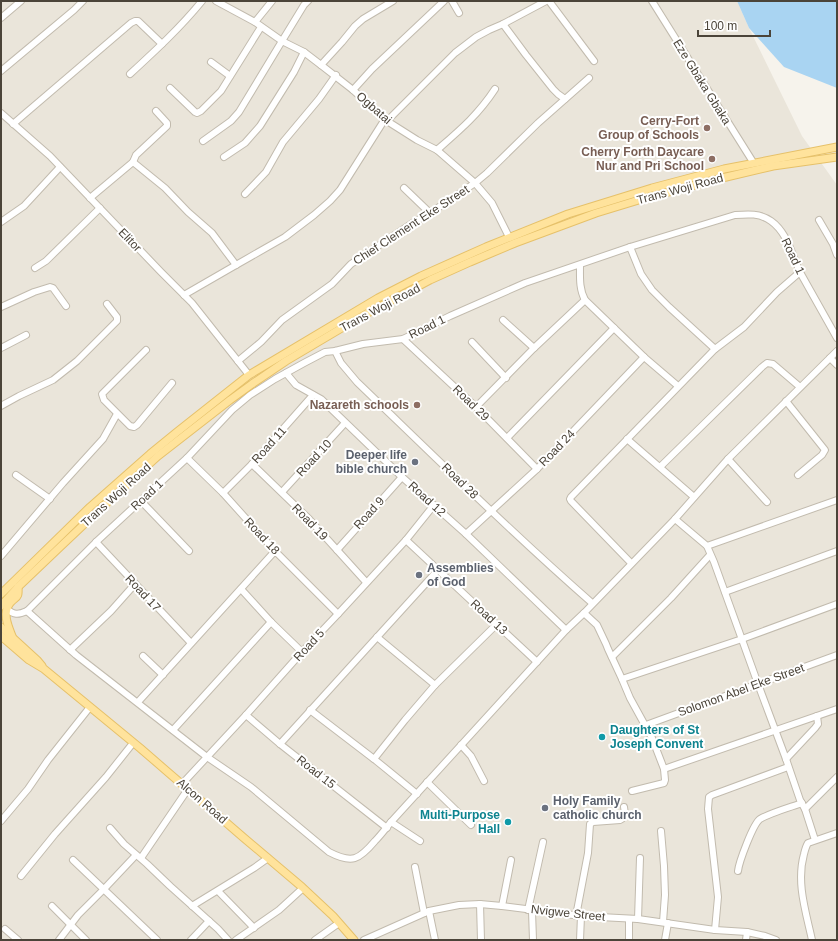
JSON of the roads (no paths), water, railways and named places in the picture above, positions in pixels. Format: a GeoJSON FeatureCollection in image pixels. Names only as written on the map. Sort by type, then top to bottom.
{"type":"FeatureCollection","features":[{"type":"Feature","properties":{"kind":"main road","name":"Trans Woji Road"},"geometry":{"type":"LineString","coordinates":[[1,594],[15,585],[158,456],[230,400],[286,361],[362,316],[430,280],[515,242],[655,187],[753,162],[837,147]]}},
{"type":"Feature","properties":{"kind":"main road","name":"Trans Woji Road"},"geometry":{"type":"LineString","coordinates":[[4,607],[15,585],[90,507],[144,459],[249,375],[378,298],[428,273],[509,237],[568,214],[774,166],[837,157]]}},
{"type":"Feature","properties":{"kind":"main road"},"geometry":{"type":"LineString","coordinates":[[655,187],[658,194]]}},
{"type":"Feature","properties":{"kind":"main road"},"geometry":{"type":"LineString","coordinates":[[1,589],[15,585]]}},
{"type":"Feature","properties":{"kind":"main road"},"geometry":{"type":"LineString","coordinates":[[4,607],[7,625],[13,638]]}},
{"type":"Feature","properties":{"kind":"main road"},"geometry":{"type":"LineString","coordinates":[[1,627],[37,660],[44,669]]}},
{"type":"Feature","properties":{"kind":"main road"},"geometry":{"type":"LineString","coordinates":[[1,636],[29,660],[44,669]]}},
{"type":"Feature","properties":{"kind":"main road"},"geometry":{"type":"LineString","coordinates":[[1,643],[6,646],[13,647]]}},
{"type":"Feature","properties":{"kind":"main road","name":"Alcon Road"},"geometry":{"type":"LineString","coordinates":[[44,669],[90,706],[303,888],[333,916],[354,940]]}},
{"type":"Feature","properties":{"kind":"street"},"geometry":{"type":"LineString","coordinates":[[1,18],[21,1]]}},
{"type":"Feature","properties":{"kind":"street"},"geometry":{"type":"LineString","coordinates":[[1,71],[83,1]]}},
{"type":"Feature","properties":{"kind":"street"},"geometry":{"type":"LineString","coordinates":[[130,74],[188,18],[202,1]]}},
{"type":"Feature","properties":{"kind":"street","name":"Ogbatai"},"geometry":{"type":"LineString","coordinates":[[216,1],[255,22],[282,41],[304,52],[322,64],[386,120],[417,140],[437,150],[475,183],[492,203],[509,237]]}},
{"type":"Feature","properties":{"kind":"street"},"geometry":{"type":"LineString","coordinates":[[255,22],[272,1]]}},
{"type":"Feature","properties":{"kind":"street"},"geometry":{"type":"LineString","coordinates":[[203,141],[236,116],[304,5],[308,1]]}},
{"type":"Feature","properties":{"kind":"street"},"geometry":{"type":"LineString","coordinates":[[322,64],[355,26],[363,19],[393,1]]}},
{"type":"Feature","properties":{"kind":"street"},"geometry":{"type":"LineString","coordinates":[[353,90],[372,69],[444,1]]}},
{"type":"Feature","properties":{"kind":"street"},"geometry":{"type":"LineString","coordinates":[[452,1],[459,13]]}},
{"type":"Feature","properties":{"kind":"street"},"geometry":{"type":"LineString","coordinates":[[184,294],[291,232],[314,215],[340,190],[386,120],[455,53],[476,37],[546,1]]}},
{"type":"Feature","properties":{"kind":"street"},"geometry":{"type":"LineString","coordinates":[[549,1],[594,61]]}},
{"type":"Feature","properties":{"kind":"street","name":"Eze Gbaka Gbaka"},"geometry":{"type":"LineString","coordinates":[[652,1],[753,162]]}},
{"type":"Feature","properties":{"kind":"street"},"geometry":{"type":"LineString","coordinates":[[13,124],[135,20],[138,21],[162,44]]}},
{"type":"Feature","properties":{"kind":"street"},"geometry":{"type":"LineString","coordinates":[[503,24],[526,55],[558,94],[564,99]]}},
{"type":"Feature","properties":{"kind":"street"},"geometry":{"type":"LineString","coordinates":[[170,88],[195,112],[197,113],[201,111],[221,91],[261,26]]}},
{"type":"Feature","properties":{"kind":"street"},"geometry":{"type":"LineString","coordinates":[[224,157],[245,144],[260,126],[294,72],[304,52]]}},
{"type":"Feature","properties":{"kind":"street"},"geometry":{"type":"LineString","coordinates":[[211,62],[230,76]]}},
{"type":"Feature","properties":{"kind":"street"},"geometry":{"type":"LineString","coordinates":[[245,194],[266,172],[283,142],[336,76]]}},
{"type":"Feature","properties":{"kind":"street","name":"Chief Clement Eke Street"},"geometry":{"type":"LineString","coordinates":[[238,361],[261,342],[282,320],[332,284],[351,264],[475,183],[564,99],[589,78]]}},
{"type":"Feature","properties":{"kind":"street"},"geometry":{"type":"LineString","coordinates":[[437,150],[471,120],[485,104],[495,89]]}},
{"type":"Feature","properties":{"kind":"street"},"geometry":{"type":"LineString","coordinates":[[90,198],[133,162],[136,155],[167,126],[167,123],[156,111]]}},
{"type":"Feature","properties":{"kind":"street","name":"Elitor"},"geometry":{"type":"LineString","coordinates":[[1,113],[50,156],[184,294],[200,311],[249,375]]}},
{"type":"Feature","properties":{"kind":"street"},"geometry":{"type":"LineString","coordinates":[[133,162],[165,188],[182,207],[212,233],[236,265]]}},
{"type":"Feature","properties":{"kind":"street"},"geometry":{"type":"LineString","coordinates":[[1,222],[24,206],[60,166]]}},
{"type":"Feature","properties":{"kind":"street"},"geometry":{"type":"LineString","coordinates":[[404,188],[430,213]]}},
{"type":"Feature","properties":{"kind":"street"},"geometry":{"type":"LineString","coordinates":[[35,268],[46,261],[100,208]]}},
{"type":"Feature","properties":{"kind":"street","name":"Road 1"},"geometry":{"type":"LineString","coordinates":[[27,611],[96,542],[187,458],[232,410],[250,395],[304,362],[325,352],[363,344],[403,339],[450,316],[525,283],[630,247],[736,215],[760,215],[772,222],[784,236],[800,272],[837,338]]}},
{"type":"Feature","properties":{"kind":"street"},"geometry":{"type":"LineString","coordinates":[[819,220],[833,244],[837,255]]}},
{"type":"Feature","properties":{"kind":"street"},"geometry":{"type":"LineString","coordinates":[[630,247],[641,274],[652,290],[715,349]]}},
{"type":"Feature","properties":{"kind":"street"},"geometry":{"type":"LineString","coordinates":[[580,265],[580,288],[585,300],[644,357],[678,386]]}},
{"type":"Feature","properties":{"kind":"street"},"geometry":{"type":"LineString","coordinates":[[631,563],[576,507],[570,499],[571,497],[715,349],[744,327],[777,292],[800,272]]}},
{"type":"Feature","properties":{"kind":"street"},"geometry":{"type":"LineString","coordinates":[[1,306],[50,287],[53,288],[66,306]]}},
{"type":"Feature","properties":{"kind":"street"},"geometry":{"type":"LineString","coordinates":[[476,408],[534,348],[585,300]]}},
{"type":"Feature","properties":{"kind":"street"},"geometry":{"type":"LineString","coordinates":[[1,406],[53,380],[77,361],[117,321],[117,318],[107,304]]}},
{"type":"Feature","properties":{"kind":"street"},"geometry":{"type":"LineString","coordinates":[[503,320],[534,348]]}},
{"type":"Feature","properties":{"kind":"street"},"geometry":{"type":"LineString","coordinates":[[506,438],[614,328]]}},
{"type":"Feature","properties":{"kind":"street"},"geometry":{"type":"LineString","coordinates":[[1,348],[26,335]]}},
{"type":"Feature","properties":{"kind":"street","name":"Road 29"},"geometry":{"type":"LineString","coordinates":[[403,339],[476,408],[537,469]]}},
{"type":"Feature","properties":{"kind":"street"},"geometry":{"type":"LineString","coordinates":[[472,342],[506,378]]}},
{"type":"Feature","properties":{"kind":"street"},"geometry":{"type":"LineString","coordinates":[[146,350],[102,394],[104,400],[130,426],[134,426],[137,425],[172,382]]}},
{"type":"Feature","properties":{"kind":"street","name":"Road 28"},"geometry":{"type":"LineString","coordinates":[[335,351],[341,363],[357,382],[492,512],[592,603]]}},
{"type":"Feature","properties":{"kind":"street"},"geometry":{"type":"LineString","coordinates":[[4,607],[16,614],[27,611],[70,650],[207,757],[251,786],[329,852],[346,859],[355,859],[367,852],[427,782],[566,630],[675,519],[728,459],[837,351]]}},
{"type":"Feature","properties":{"kind":"street","name":"Road 24"},"geometry":{"type":"LineString","coordinates":[[466,534],[492,512],[537,469],[644,357]]}},
{"type":"Feature","properties":{"kind":"street"},"geometry":{"type":"LineString","coordinates":[[830,358],[837,365]]}},
{"type":"Feature","properties":{"kind":"street"},"geometry":{"type":"LineString","coordinates":[[660,467],[762,367],[768,363],[773,364],[800,387]]}},
{"type":"Feature","properties":{"kind":"street","name":"Road 12"},"geometry":{"type":"LineString","coordinates":[[286,373],[296,386],[321,399],[345,424],[466,534],[566,630]]}},
{"type":"Feature","properties":{"kind":"street","name":"Road 11"},"geometry":{"type":"LineString","coordinates":[[223,493],[252,464],[313,395]]}},
{"type":"Feature","properties":{"kind":"street"},"geometry":{"type":"LineString","coordinates":[[786,401],[825,450],[822,456],[798,475]]}},
{"type":"Feature","properties":{"kind":"street"},"geometry":{"type":"LineString","coordinates":[[1,556],[103,439],[117,414]]}},
{"type":"Feature","properties":{"kind":"street","name":"Road 10"},"geometry":{"type":"LineString","coordinates":[[282,492],[345,424]]}},
{"type":"Feature","properties":{"kind":"street"},"geometry":{"type":"LineString","coordinates":[[627,439],[694,497]]}},
{"type":"Feature","properties":{"kind":"street","name":"Road 18"},"geometry":{"type":"LineString","coordinates":[[187,458],[223,493],[275,551],[338,614]]}},
{"type":"Feature","properties":{"kind":"street"},"geometry":{"type":"LineString","coordinates":[[728,459],[767,502]]}},
{"type":"Feature","properties":{"kind":"street","name":"Road 19"},"geometry":{"type":"LineString","coordinates":[[252,464],[309,519],[366,582]]}},
{"type":"Feature","properties":{"kind":"street"},"geometry":{"type":"LineString","coordinates":[[16,474],[50,499]]}},
{"type":"Feature","properties":{"kind":"street","name":"Road 9"},"geometry":{"type":"LineString","coordinates":[[337,550],[402,477]]}},
{"type":"Feature","properties":{"kind":"street"},"geometry":{"type":"LineString","coordinates":[[707,546],[837,500]]}},
{"type":"Feature","properties":{"kind":"street"},"geometry":{"type":"LineString","coordinates":[[142,501],[189,551]]}},
{"type":"Feature","properties":{"kind":"street","name":"Road 5"},"geometry":{"type":"LineString","coordinates":[[182,784],[406,540],[434,505]]}},
{"type":"Feature","properties":{"kind":"street"},"geometry":{"type":"LineString","coordinates":[[675,519],[707,546],[714,562],[815,840]]}},
{"type":"Feature","properties":{"kind":"street","name":"Road 13"},"geometry":{"type":"LineString","coordinates":[[406,540],[537,662]]}},
{"type":"Feature","properties":{"kind":"street","name":"Road 17"},"geometry":{"type":"LineString","coordinates":[[96,542],[191,643]]}},
{"type":"Feature","properties":{"kind":"street"},"geometry":{"type":"LineString","coordinates":[[138,702],[275,551]]}},
{"type":"Feature","properties":{"kind":"street"},"geometry":{"type":"LineString","coordinates":[[725,592],[837,551]]}},
{"type":"Feature","properties":{"kind":"street"},"geometry":{"type":"LineString","coordinates":[[612,657],[671,598],[710,555]]}},
{"type":"Feature","properties":{"kind":"street"},"geometry":{"type":"LineString","coordinates":[[280,744],[438,570]]}},
{"type":"Feature","properties":{"kind":"street"},"geometry":{"type":"LineString","coordinates":[[70,650],[111,611],[135,584]]}},
{"type":"Feature","properties":{"kind":"street"},"geometry":{"type":"LineString","coordinates":[[241,589],[271,622],[302,652]]}},
{"type":"Feature","properties":{"kind":"street"},"geometry":{"type":"LineString","coordinates":[[622,679],[742,639],[837,604]]}},
{"type":"Feature","properties":{"kind":"street"},"geometry":{"type":"LineString","coordinates":[[584,613],[597,625],[630,698],[646,725],[664,769],[664,783],[632,791]]}},
{"type":"Feature","properties":{"kind":"street"},"geometry":{"type":"LineString","coordinates":[[173,730],[271,622]]}},
{"type":"Feature","properties":{"kind":"street"},"geometry":{"type":"LineString","coordinates":[[374,759],[435,685],[496,624]]}},
{"type":"Feature","properties":{"kind":"street"},"geometry":{"type":"LineString","coordinates":[[378,637],[435,685]]}},
{"type":"Feature","properties":{"kind":"street","name":"Solomon Abel Eke Street"},"geometry":{"type":"LineString","coordinates":[[646,725],[837,655]]}},
{"type":"Feature","properties":{"kind":"street"},"geometry":{"type":"LineString","coordinates":[[143,656],[162,674]]}},
{"type":"Feature","properties":{"kind":"street"},"geometry":{"type":"LineString","coordinates":[[1,821],[28,789],[48,760],[90,706]]}},
{"type":"Feature","properties":{"kind":"street"},"geometry":{"type":"LineString","coordinates":[[664,769],[837,709]]}},
{"type":"Feature","properties":{"kind":"street"},"geometry":{"type":"LineString","coordinates":[[310,710],[417,794]]}},
{"type":"Feature","properties":{"kind":"street","name":"Road 15"},"geometry":{"type":"LineString","coordinates":[[246,715],[280,744],[387,828]]}},
{"type":"Feature","properties":{"kind":"street"},"geometry":{"type":"LineString","coordinates":[[786,759],[818,724],[817,716]]}},
{"type":"Feature","properties":{"kind":"street"},"geometry":{"type":"LineString","coordinates":[[21,876],[133,743]]}},
{"type":"Feature","properties":{"kind":"street"},"geometry":{"type":"LineString","coordinates":[[461,745],[471,756],[484,781]]}},
{"type":"Feature","properties":{"kind":"street"},"geometry":{"type":"LineString","coordinates":[[715,930],[718,897],[708,809],[709,797],[788,767]]}},
{"type":"Feature","properties":{"kind":"street"},"geometry":{"type":"LineString","coordinates":[[805,809],[837,777]]}},
{"type":"Feature","properties":{"kind":"street"},"geometry":{"type":"LineString","coordinates":[[427,782],[472,825]]}},
{"type":"Feature","properties":{"kind":"street"},"geometry":{"type":"LineString","coordinates":[[60,940],[78,915],[138,856],[188,789]]}},
{"type":"Feature","properties":{"kind":"street"},"geometry":{"type":"LineString","coordinates":[[738,871],[740,861],[759,820],[768,815],[802,803]]}},
{"type":"Feature","properties":{"kind":"street"},"geometry":{"type":"LineString","coordinates":[[580,940],[579,916],[588,853],[590,824],[594,822],[620,820],[625,816],[624,807]]}},
{"type":"Feature","properties":{"kind":"street"},"geometry":{"type":"LineString","coordinates":[[392,822],[420,841]]}},
{"type":"Feature","properties":{"kind":"street"},"geometry":{"type":"LineString","coordinates":[[110,828],[124,844],[228,940]]}},
{"type":"Feature","properties":{"kind":"street"},"geometry":{"type":"LineString","coordinates":[[661,831],[664,866],[666,923],[665,940]]}},
{"type":"Feature","properties":{"kind":"street"},"geometry":{"type":"LineString","coordinates":[[812,940],[800,879],[800,869],[807,844],[811,841],[837,834]]}},
{"type":"Feature","properties":{"kind":"street"},"geometry":{"type":"LineString","coordinates":[[533,940],[530,910],[543,842]]}},
{"type":"Feature","properties":{"kind":"street"},"geometry":{"type":"LineString","coordinates":[[192,906],[218,891],[268,858]]}},
{"type":"Feature","properties":{"kind":"street"},"geometry":{"type":"LineString","coordinates":[[638,919],[640,858]]}},
{"type":"Feature","properties":{"kind":"street"},"geometry":{"type":"LineString","coordinates":[[73,860],[157,940]]}},
{"type":"Feature","properties":{"kind":"street"},"geometry":{"type":"LineString","coordinates":[[502,906],[511,860]]}},
{"type":"Feature","properties":{"kind":"street"},"geometry":{"type":"LineString","coordinates":[[415,868],[435,940]]}},
{"type":"Feature","properties":{"kind":"street"},"geometry":{"type":"LineString","coordinates":[[236,940],[279,910],[303,888]]}},
{"type":"Feature","properties":{"kind":"street"},"geometry":{"type":"LineString","coordinates":[[218,891],[254,928]]}},
{"type":"Feature","properties":{"kind":"street"},"geometry":{"type":"LineString","coordinates":[[480,904],[481,940]]}},
{"type":"Feature","properties":{"kind":"street","name":"Nvigwe Street"},"geometry":{"type":"LineString","coordinates":[[364,940],[426,912],[459,905],[480,904],[579,916],[638,919],[715,930],[747,932],[776,940]]}},
{"type":"Feature","properties":{"kind":"street"},"geometry":{"type":"LineString","coordinates":[[52,906],[86,940]]}},
{"type":"Feature","properties":{"kind":"street"},"geometry":{"type":"LineString","coordinates":[[629,919],[629,940]]}},
{"type":"Feature","properties":{"kind":"street"},"geometry":{"type":"LineString","coordinates":[[191,940],[209,921]]}},
{"type":"Feature","properties":{"kind":"street"},"geometry":{"type":"LineString","coordinates":[[315,940],[339,923]]}},
{"type":"Feature","properties":{"kind":"street"},"geometry":{"type":"LineString","coordinates":[[5,929],[18,940]]}},
{"type":"Feature","properties":{"kind":"street"},"geometry":{"type":"LineString","coordinates":[[746,940],[747,932]]}},
{"type":"Feature","properties":{"kind":"water"},"geometry":{"type":"Polygon","coordinates":[[[737,1],[837,1],[837,88],[784,67],[749,28],[737,1]]]}},
{"type":"Feature","properties":{"kind":"place","name":"Cerry-Fort Group of Schools"},"geometry":{"type":"Point","coordinates":[707,128]}},
{"type":"Feature","properties":{"kind":"place","name":"Cherry Forth Daycare Nur and Pri School"},"geometry":{"type":"Point","coordinates":[712,159]}},
{"type":"Feature","properties":{"kind":"place","name":"Nazareth schools"},"geometry":{"type":"Point","coordinates":[417,405]}},
{"type":"Feature","properties":{"kind":"place","name":"Deeper life bible church"},"geometry":{"type":"Point","coordinates":[415,462]}},
{"type":"Feature","properties":{"kind":"place","name":"Assemblies of God"},"geometry":{"type":"Point","coordinates":[419,575]}},
{"type":"Feature","properties":{"kind":"place","name":"Daughters of St Joseph Convent"},"geometry":{"type":"Point","coordinates":[602,737]}},
{"type":"Feature","properties":{"kind":"place","name":"Holy Family catholic church"},"geometry":{"type":"Point","coordinates":[545,808]}},
{"type":"Feature","properties":{"kind":"place","name":"Multi-Purpose Hall"},"geometry":{"type":"Point","coordinates":[508,822]}}]}
